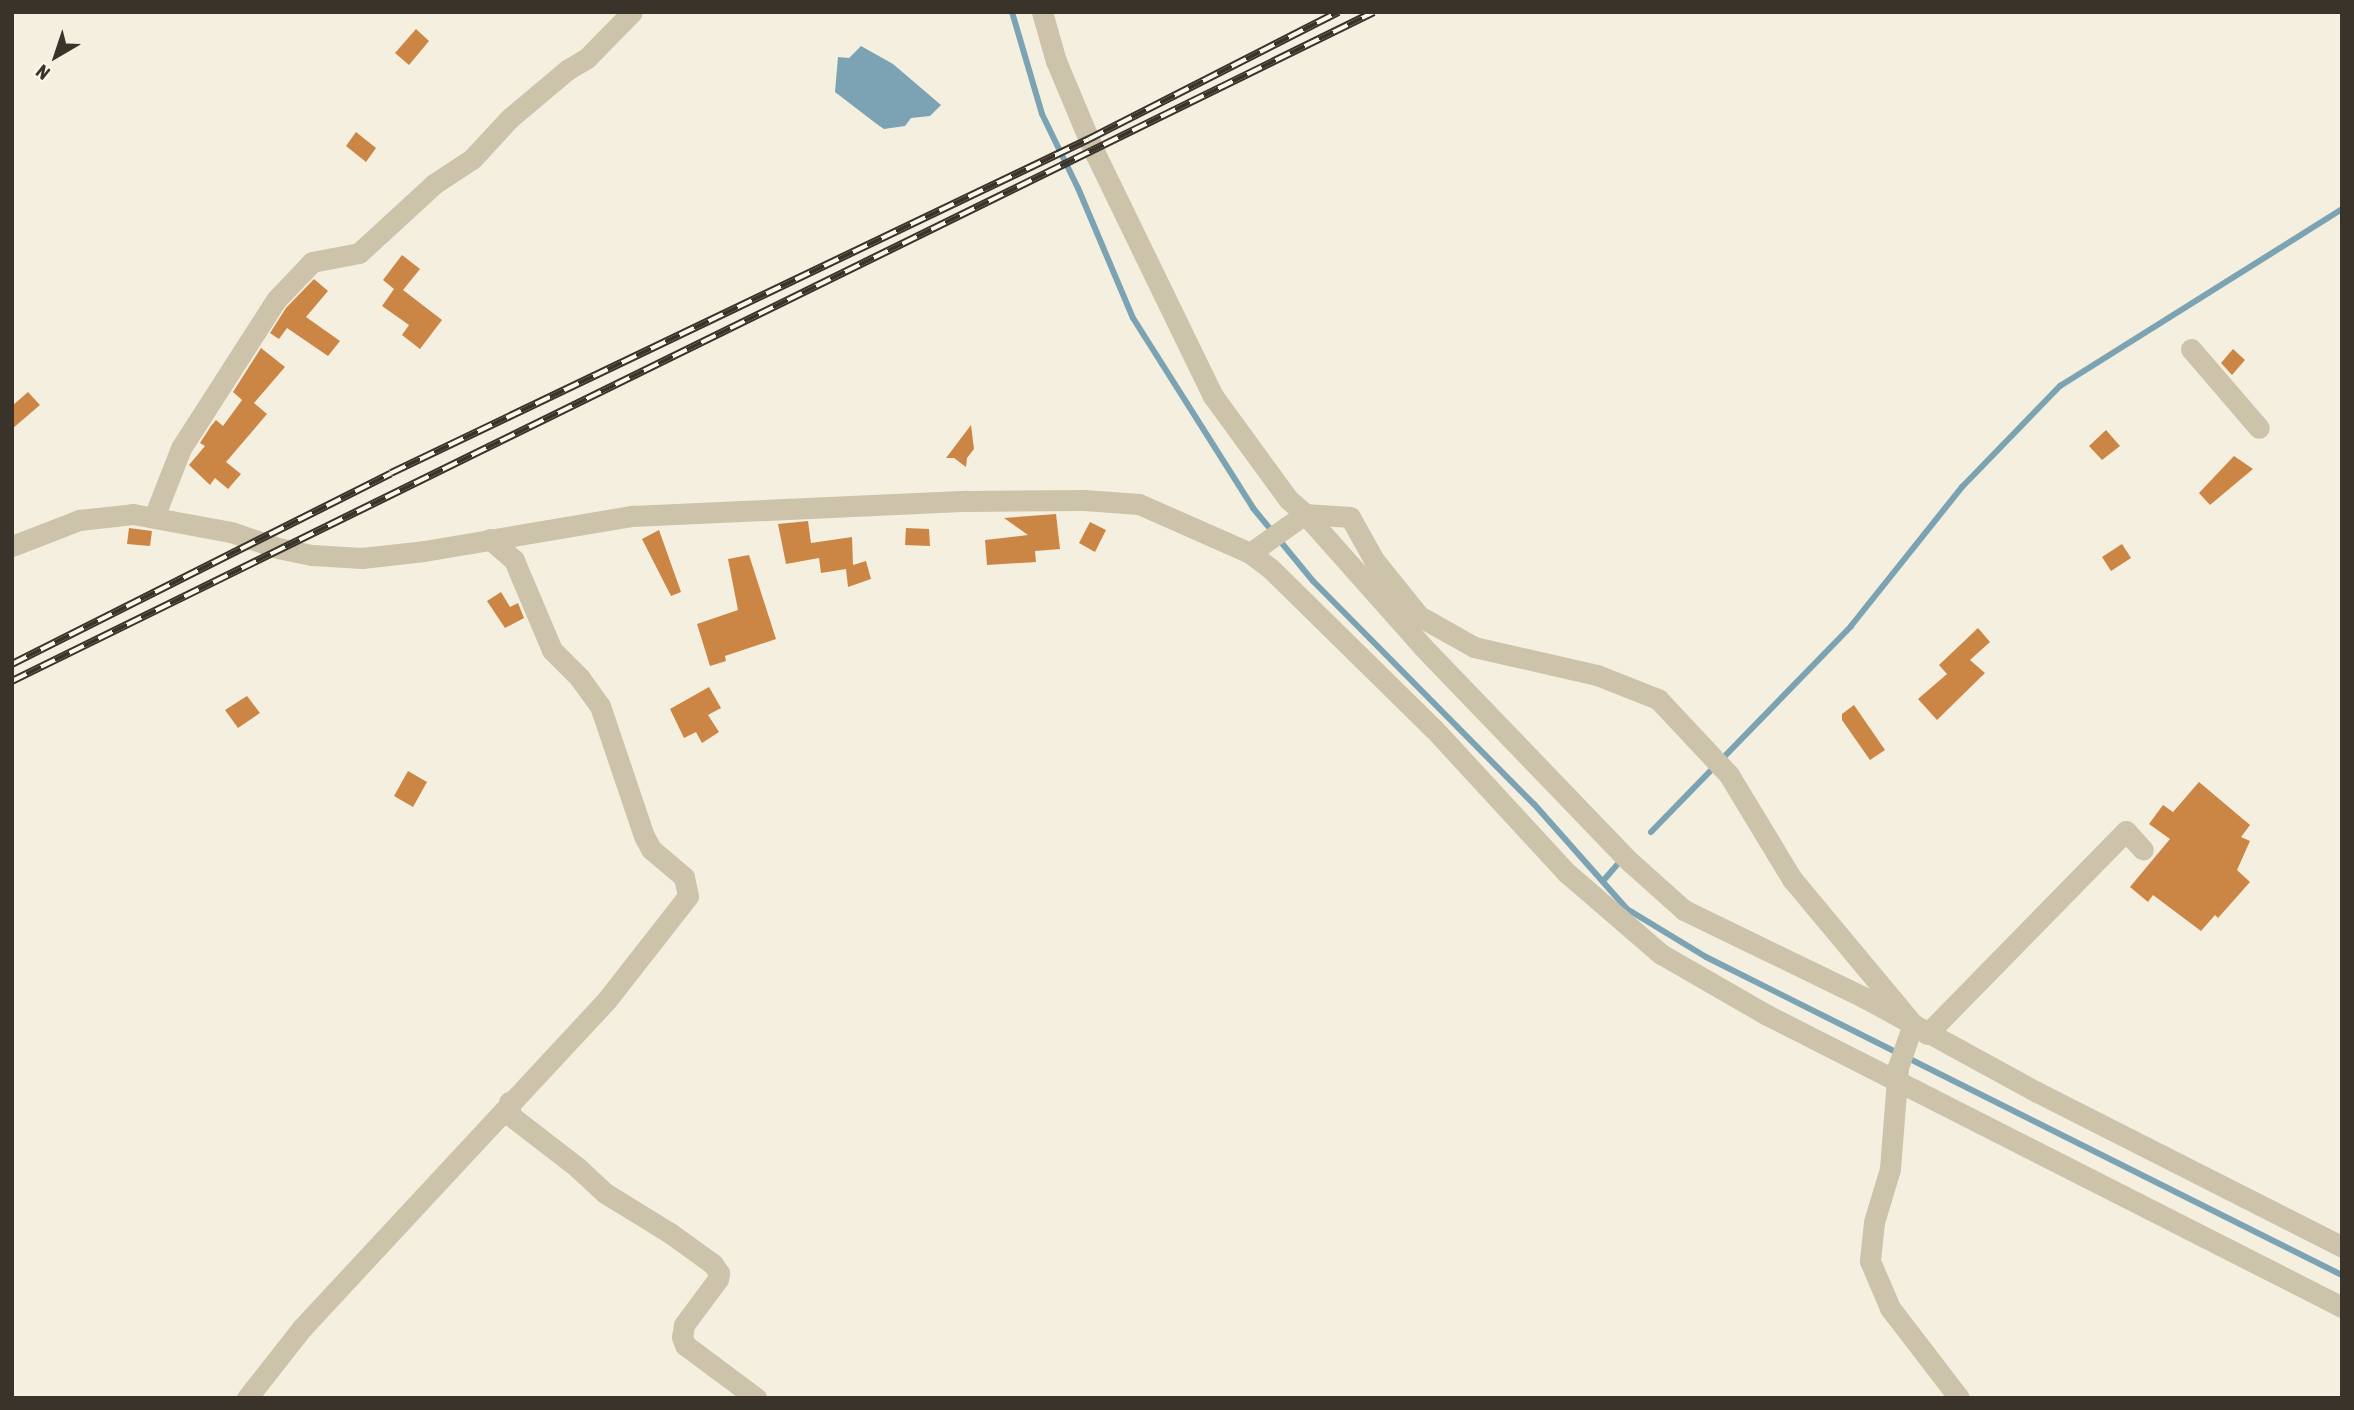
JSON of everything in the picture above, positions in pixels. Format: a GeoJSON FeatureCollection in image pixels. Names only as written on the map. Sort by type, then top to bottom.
{"type":"FeatureCollection","features":[{"type":"Feature","properties":{"kind":"street"},"geometry":{"type":"LineString","coordinates":[[154,517],[181,448],[276,300],[312,262],[359,253],[434,184],[472,159],[510,118],[547,85],[587,58],[632,12]]}},
{"type":"Feature","properties":{"kind":"street"},"geometry":{"type":"LineString","coordinates":[[1042,12],[1056,61],[1093,149],[1213,396],[1288,499],[1298,517],[1628,860],[1684,910],[1917,1032],[2342,1247]]}},
{"type":"Feature","properties":{"kind":"street"},"geometry":{"type":"LineString","coordinates":[[2191,349],[2259,428]]}},
{"type":"Feature","properties":{"kind":"street"},"geometry":{"type":"LineString","coordinates":[[12,546],[79,520],[134,514],[231,531],[278,548],[312,555],[362,558],[424,551],[632,516],[967,501],[1084,500],[1139,504],[1257,549],[1270,568],[1434,729],[1567,873],[1661,954],[1767,1015],[1897,1074],[2342,1307]]}},
{"type":"Feature","properties":{"kind":"street"},"geometry":{"type":"LineString","coordinates":[[1257,549],[1298,517],[1350,517],[1374,560],[1419,616],[1474,647],[1597,675],[1658,698],[1729,775],[1792,879],[1917,1032]]}},
{"type":"Feature","properties":{"kind":"street"},"geometry":{"type":"LineString","coordinates":[[247,1398],[302,1328],[509,1102],[606,1001],[684,904],[688,886],[684,877],[651,849],[643,836],[600,706],[580,678],[552,650],[514,560],[490,539]]}},
{"type":"Feature","properties":{"kind":"street"},"geometry":{"type":"LineString","coordinates":[[1959,1398],[1890,1308],[1870,1261],[1874,1222],[1890,1169],[1897,1074],[1917,1032],[2126,831],[2143,850]]}},
{"type":"Feature","properties":{"kind":"street"},"geometry":{"type":"LineString","coordinates":[[509,1102],[511,1116],[606,1193],[713,1264],[719,1273],[718,1279],[684,1325],[682,1337],[685,1345],[756,1398]]}},
{"type":"Feature","properties":{"kind":"water"},"geometry":{"type":"Polygon","coordinates":[[[861,46],[893,64],[941,105],[930,116],[911,118],[905,126],[884,129],[878,125],[835,92],[838,57],[849,58],[861,46]]]}},
{"type":"Feature","properties":{"kind":"building"},"geometry":{"type":"Polygon","coordinates":[[[416,29],[429,41],[409,65],[395,53],[416,29]]]}},
{"type":"Feature","properties":{"kind":"building"},"geometry":{"type":"Polygon","coordinates":[[[356,132],[376,148],[366,162],[346,146],[356,132]]]}},
{"type":"Feature","properties":{"kind":"building"},"geometry":{"type":"Polygon","coordinates":[[[402,255],[420,269],[403,290],[442,320],[420,349],[402,335],[409,325],[382,306],[394,289],[383,280],[402,255]]]}},
{"type":"Feature","properties":{"kind":"building"},"geometry":{"type":"Polygon","coordinates":[[[314,279],[328,291],[306,317],[340,341],[328,356],[287,328],[279,339],[270,333],[286,308],[314,279]]]}},
{"type":"Feature","properties":{"kind":"building"},"geometry":{"type":"Polygon","coordinates":[[[261,348],[285,367],[254,403],[267,414],[226,462],[241,474],[228,489],[215,478],[210,485],[189,465],[205,446],[200,443],[211,426],[216,420],[223,426],[242,400],[233,392],[261,348]]]}},
{"type":"Feature","properties":{"kind":"building"},"geometry":{"type":"Polygon","coordinates":[[[2233,349],[2245,360],[2232,375],[2221,363],[2233,349]]]}},
{"type":"Feature","properties":{"kind":"building"},"geometry":{"type":"Polygon","coordinates":[[[28,392],[40,405],[12,429],[12,406],[28,392]]]}},
{"type":"Feature","properties":{"kind":"building"},"geometry":{"type":"Polygon","coordinates":[[[971,425],[974,449],[967,458],[966,467],[954,458],[946,458],[971,425]]]}},
{"type":"Feature","properties":{"kind":"building"},"geometry":{"type":"Polygon","coordinates":[[[2106,430],[2120,446],[2102,460],[2089,446],[2106,430]]]}},
{"type":"Feature","properties":{"kind":"building"},"geometry":{"type":"Polygon","coordinates":[[[2234,456],[2253,469],[2210,505],[2199,493],[2234,456]]]}},
{"type":"Feature","properties":{"kind":"building"},"geometry":{"type":"Polygon","coordinates":[[[1056,514],[1060,549],[1035,551],[1036,562],[987,565],[985,540],[1028,535],[1004,518],[1056,514]]]}},
{"type":"Feature","properties":{"kind":"building"},"geometry":{"type":"Polygon","coordinates":[[[808,521],[811,543],[852,537],[853,565],[866,561],[871,579],[848,587],[846,569],[821,573],[819,558],[786,564],[778,524],[808,521]]]}},
{"type":"Feature","properties":{"kind":"building"},"geometry":{"type":"Polygon","coordinates":[[[1090,522],[1106,530],[1095,552],[1079,543],[1090,522]]]}},
{"type":"Feature","properties":{"kind":"building"},"geometry":{"type":"Polygon","coordinates":[[[129,528],[152,531],[150,546],[127,544],[129,528]]]}},
{"type":"Feature","properties":{"kind":"building"},"geometry":{"type":"Polygon","coordinates":[[[906,528],[929,529],[930,546],[905,545],[906,528]]]}},
{"type":"Feature","properties":{"kind":"building"},"geometry":{"type":"Polygon","coordinates":[[[659,530],[681,592],[671,596],[642,539],[659,530]]]}},
{"type":"Feature","properties":{"kind":"building"},"geometry":{"type":"Polygon","coordinates":[[[2122,544],[2131,558],[2111,571],[2102,557],[2122,544]]]}},
{"type":"Feature","properties":{"kind":"building"},"geometry":{"type":"Polygon","coordinates":[[[749,555],[776,639],[725,656],[726,661],[710,666],[697,624],[738,610],[728,559],[749,555]]]}},
{"type":"Feature","properties":{"kind":"building"},"geometry":{"type":"Polygon","coordinates":[[[501,592],[510,607],[518,603],[524,618],[505,628],[487,601],[501,592]]]}},
{"type":"Feature","properties":{"kind":"building"},"geometry":{"type":"Polygon","coordinates":[[[1978,628],[1990,642],[1970,660],[1985,673],[1937,720],[1918,699],[1947,674],[1939,665],[1978,628]]]}},
{"type":"Feature","properties":{"kind":"building"},"geometry":{"type":"Polygon","coordinates":[[[709,687],[721,708],[708,715],[719,732],[702,743],[696,732],[684,738],[670,709],[709,687]]]}},
{"type":"Feature","properties":{"kind":"building"},"geometry":{"type":"Polygon","coordinates":[[[247,696],[260,713],[238,728],[225,710],[247,696]]]}},
{"type":"Feature","properties":{"kind":"building"},"geometry":{"type":"Polygon","coordinates":[[[1854,705],[1885,750],[1870,760],[1842,720],[1842,714],[1854,705]]]}},
{"type":"Feature","properties":{"kind":"building"},"geometry":{"type":"Polygon","coordinates":[[[408,771],[427,782],[413,807],[394,796],[408,771]]]}},
{"type":"Feature","properties":{"kind":"building"},"geometry":{"type":"Polygon","coordinates":[[[2199,782],[2250,825],[2241,837],[2250,841],[2237,870],[2250,882],[2218,918],[2215,915],[2201,931],[2153,895],[2148,902],[2130,887],[2170,839],[2149,824],[2163,805],[2173,812],[2199,782]]]}},
{"type":"Feature","properties":{"kind":"waterway"},"geometry":{"type":"LineString","coordinates":[[1012,12],[1042,114],[1078,188],[1133,318],[1253,508],[1313,581],[1534,804],[1627,909],[1706,957],[2342,1275]]}},
{"type":"Feature","properties":{"kind":"waterway"},"geometry":{"type":"LineString","coordinates":[[1651,832],[1851,626],[1962,487],[2060,386],[2342,209]]}},
{"type":"Feature","properties":{"kind":"waterway"},"geometry":{"type":"LineString","coordinates":[[1603,881],[1617,865]]}},
{"type":"Feature","properties":{"kind":"railway"},"geometry":{"type":"LineString","coordinates":[[12,664],[391,473],[1089,139],[1338,12]]}},
{"type":"Feature","properties":{"kind":"railway"},"geometry":{"type":"LineString","coordinates":[[12,681],[1374,12]]}}]}
